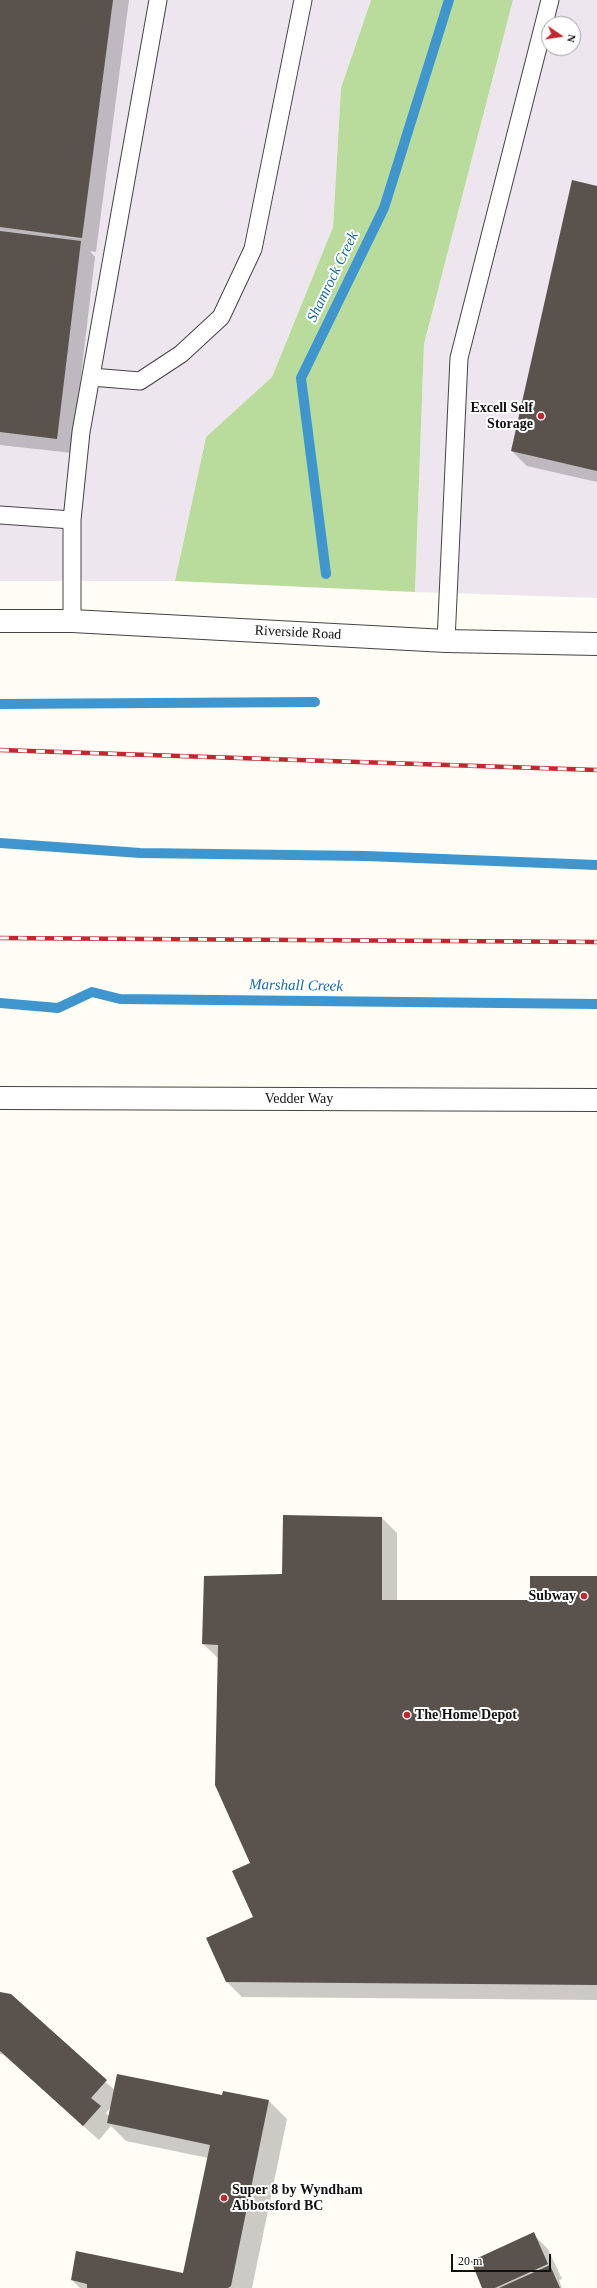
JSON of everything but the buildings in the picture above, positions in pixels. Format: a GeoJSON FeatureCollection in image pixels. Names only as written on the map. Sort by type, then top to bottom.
{"type":"FeatureCollection","features":[{"type":"Feature","properties":{"kind":"street","name":"Riverside Road"},"geometry":{"type":"LineString","coordinates":[[0,621],[72,621],[446,641],[597,644]]}},
{"type":"Feature","properties":{"kind":"street","name":"Vedder Way"},"geometry":{"type":"LineString","coordinates":[[0,1098],[597,1100]]}},
{"type":"Feature","properties":{"kind":"lane"},"geometry":{"type":"LineString","coordinates":[[72,621],[72,520],[81,432],[158,0]]}},
{"type":"Feature","properties":{"kind":"lane"},"geometry":{"type":"LineString","coordinates":[[91,377],[140,381],[181,354],[221,317],[253,249],[303,0]]}},
{"type":"Feature","properties":{"kind":"lane"},"geometry":{"type":"LineString","coordinates":[[446,641],[459,358],[550,0]]}},
{"type":"Feature","properties":{"kind":"lane"},"geometry":{"type":"LineString","coordinates":[[0,515],[72,520]]}},
{"type":"Feature","properties":{"kind":"shaded area"},"geometry":{"type":"Polygon","coordinates":[[[0,0],[371,0],[341,88],[333,227],[272,377],[206,437],[175,581],[0,581],[0,0]]]}},
{"type":"Feature","properties":{"kind":"shaded area"},"geometry":{"type":"Polygon","coordinates":[[[513,0],[597,0],[597,598],[415,592],[424,344],[513,0]]]}},
{"type":"Feature","properties":{"kind":"green space"},"geometry":{"type":"Polygon","coordinates":[[[371,0],[513,0],[424,344],[415,592],[175,581],[206,437],[272,377],[333,227],[341,88],[371,0]]]}},
{"type":"Feature","properties":{"kind":"waterway","name":"Shamrock Creek"},"geometry":{"type":"LineString","coordinates":[[326,574],[301,378],[384,208],[449,0]]}},
{"type":"Feature","properties":{"kind":"waterway"},"geometry":{"type":"LineString","coordinates":[[0,704],[315,702]]}},
{"type":"Feature","properties":{"kind":"waterway"},"geometry":{"type":"LineString","coordinates":[[0,843],[140,853],[366,856],[597,865]]}},
{"type":"Feature","properties":{"kind":"waterway","name":"Marshall Creek"},"geometry":{"type":"LineString","coordinates":[[0,1003],[58,1008],[92,992],[120,999],[597,1004]]}},
{"type":"Feature","properties":{"kind":"railway"},"geometry":{"type":"LineString","coordinates":[[0,750],[597,770]]}},
{"type":"Feature","properties":{"kind":"railway"},"geometry":{"type":"LineString","coordinates":[[0,938],[597,942]]}},
{"type":"Feature","properties":{"kind":"place","name":"Excell Self Storage"},"geometry":{"type":"Point","coordinates":[541,416]}},
{"type":"Feature","properties":{"kind":"place","name":"Subway"},"geometry":{"type":"Point","coordinates":[584,1596]}},
{"type":"Feature","properties":{"kind":"place","name":"The Home Depot"},"geometry":{"type":"Point","coordinates":[407,1715]}},
{"type":"Feature","properties":{"kind":"place","name":"Super 8 by Wyndham Abbotsford BC"},"geometry":{"type":"Point","coordinates":[224,2198]}}]}
